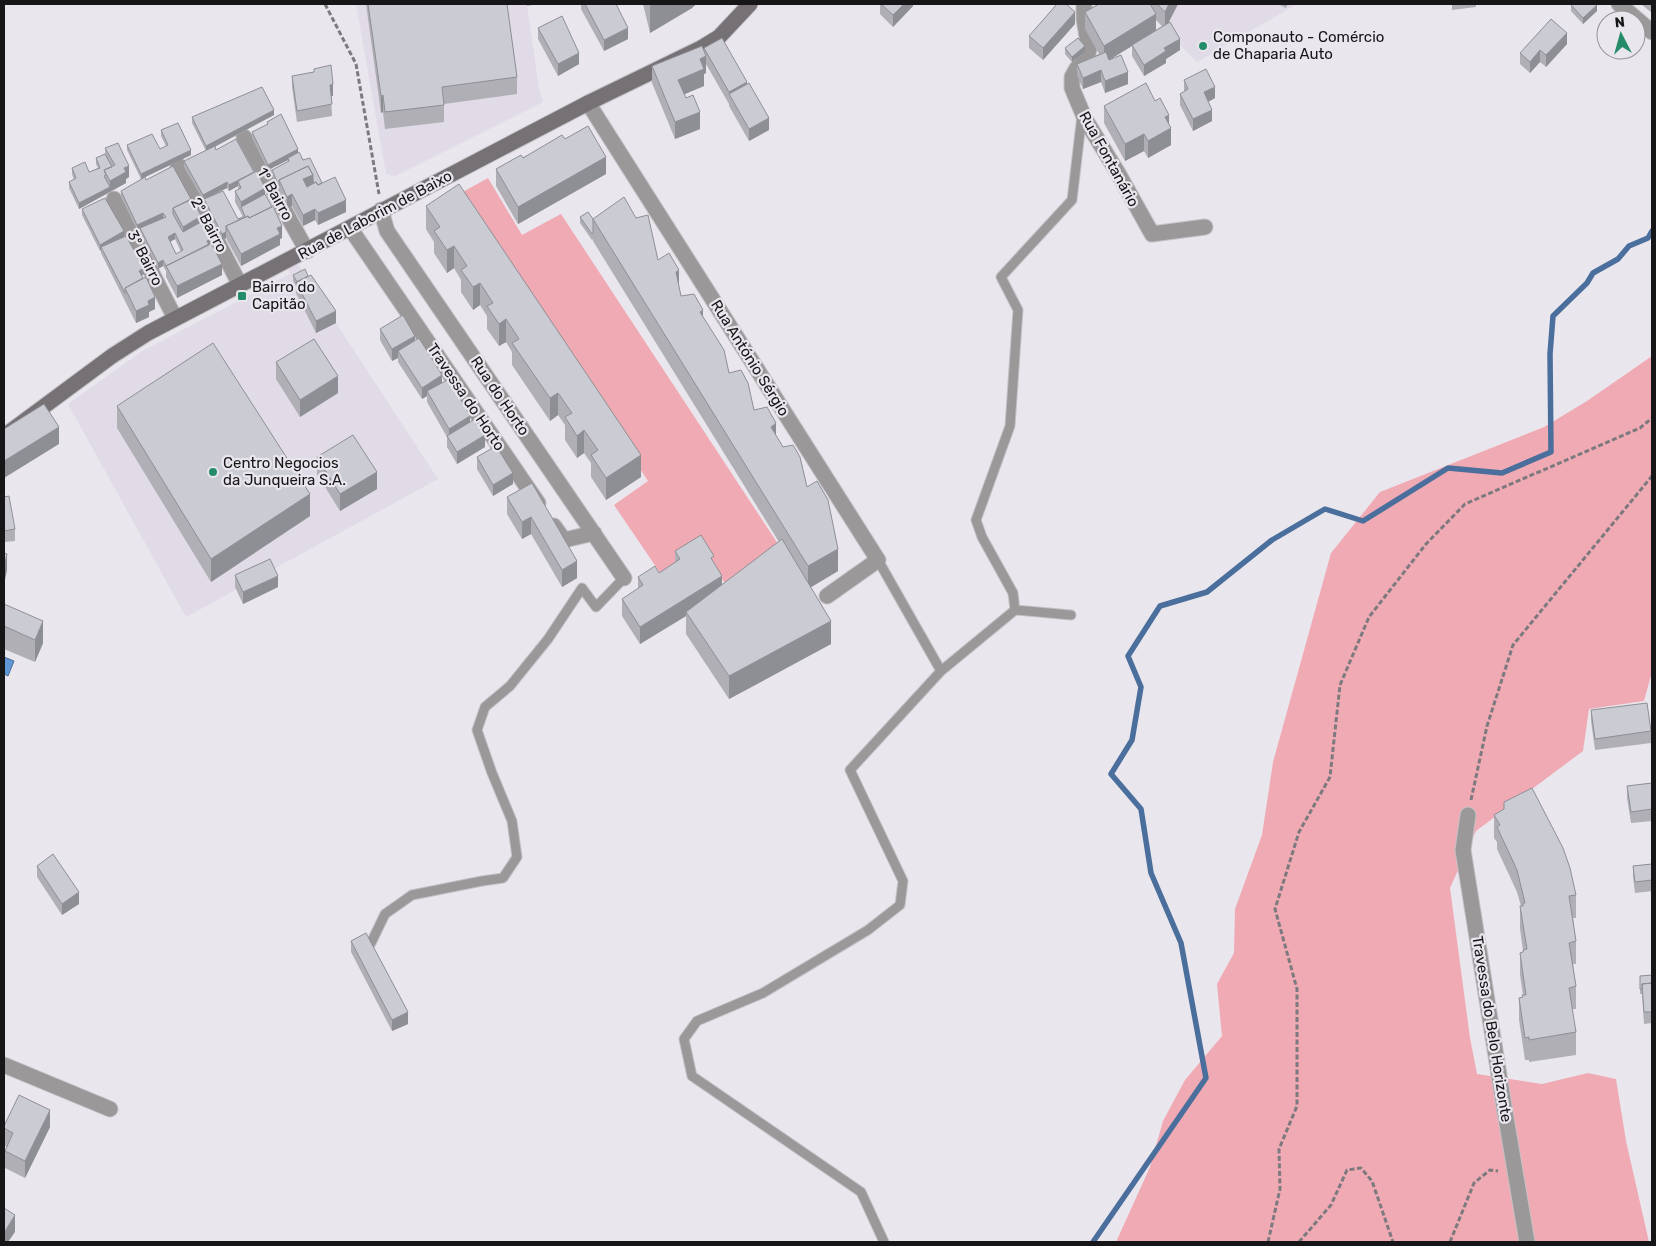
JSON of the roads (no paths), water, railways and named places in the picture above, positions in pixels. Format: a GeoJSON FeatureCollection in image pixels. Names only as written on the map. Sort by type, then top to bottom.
{"type":"FeatureCollection","features":[{"type":"Feature","properties":{"kind":"main road","name":"Rua de Laborim de Baixo"},"geometry":{"type":"LineString","coordinates":[[4,436],[112,356],[148,333],[588,102],[702,48],[719,37],[750,4]]}},
{"type":"Feature","properties":{"kind":"street","name":"Rua Fontanário"},"geometry":{"type":"LineString","coordinates":[[1084,4],[1084,19],[1089,49],[1087,58],[1076,68],[1072,77],[1072,88],[1082,112],[1152,234],[1205,227]]}},
{"type":"Feature","properties":{"kind":"street"},"geometry":{"type":"LineString","coordinates":[[1619,4],[1652,32]]}},
{"type":"Feature","properties":{"kind":"street","name":"Rua António Sérgio"},"geometry":{"type":"LineString","coordinates":[[588,102],[878,560]]}},
{"type":"Feature","properties":{"kind":"street","name":"1º Bairro"},"geometry":{"type":"LineString","coordinates":[[244,138],[307,251]]}},
{"type":"Feature","properties":{"kind":"street","name":"2º Bairro"},"geometry":{"type":"LineString","coordinates":[[178,165],[240,285]]}},
{"type":"Feature","properties":{"kind":"street","name":"3º Bairro"},"geometry":{"type":"LineString","coordinates":[[114,199],[175,318]]}},
{"type":"Feature","properties":{"kind":"street","name":"Rua do Horto"},"geometry":{"type":"LineString","coordinates":[[381,210],[387,231],[624,578]]}},
{"type":"Feature","properties":{"kind":"street","name":"Travessa do Horto"},"geometry":{"type":"LineString","coordinates":[[350,228],[564,540],[594,532]]}},
{"type":"Feature","properties":{"kind":"street"},"geometry":{"type":"LineString","coordinates":[[827,596],[878,560]]}},
{"type":"Feature","properties":{"kind":"street","name":"Travessa do Belo Horizonte"},"geometry":{"type":"LineString","coordinates":[[1468,814],[1463,850],[1527,1242]]}},
{"type":"Feature","properties":{"kind":"street"},"geometry":{"type":"LineString","coordinates":[[4,1065],[110,1109]]}},
{"type":"Feature","properties":{"kind":"lane"},"geometry":{"type":"LineString","coordinates":[[1015,610],[1013,593],[982,537],[976,520],[1010,426],[1018,310],[1001,277],[1072,200],[1082,112]]}},
{"type":"Feature","properties":{"kind":"lane"},"geometry":{"type":"LineString","coordinates":[[878,560],[940,671]]}},
{"type":"Feature","properties":{"kind":"lane"},"geometry":{"type":"LineString","coordinates":[[371,943],[385,914],[412,895],[503,878],[517,857],[512,821],[477,730],[485,707],[510,686],[548,638],[582,588],[596,607],[624,578]]}},
{"type":"Feature","properties":{"kind":"lane"},"geometry":{"type":"LineString","coordinates":[[884,1242],[861,1192],[692,1076],[684,1039],[697,1021],[763,993],[868,930],[900,905],[903,881],[850,770],[940,671],[1015,610],[1071,615]]}},
{"type":"Feature","properties":{"kind":"water"},"geometry":{"type":"Polygon","coordinates":[[[4,657],[14,661],[8,676],[4,674],[4,657]]]}},
{"type":"Feature","properties":{"kind":"waterway"},"geometry":{"type":"LineString","coordinates":[[1093,1242],[1206,1078],[1181,943],[1151,873],[1141,809],[1111,774],[1132,740],[1141,687],[1128,656],[1160,606],[1207,592],[1272,540],[1325,509],[1363,521],[1448,468],[1502,473],[1551,452],[1550,354],[1553,316],[1587,283],[1593,273],[1618,259],[1629,246],[1648,238],[1652,231]]}},
{"type":"Feature","properties":{"kind":"place","name":"Componauto - Comércio de Chaparia Auto"},"geometry":{"type":"Point","coordinates":[1203,46]}},
{"type":"Feature","properties":{"kind":"place","name":"Bairro do Capitão"},"geometry":{"type":"Point","coordinates":[242,296]}},
{"type":"Feature","properties":{"kind":"place","name":"Centro Negocios da Junqueira S.A."},"geometry":{"type":"Point","coordinates":[213,472]}}]}
